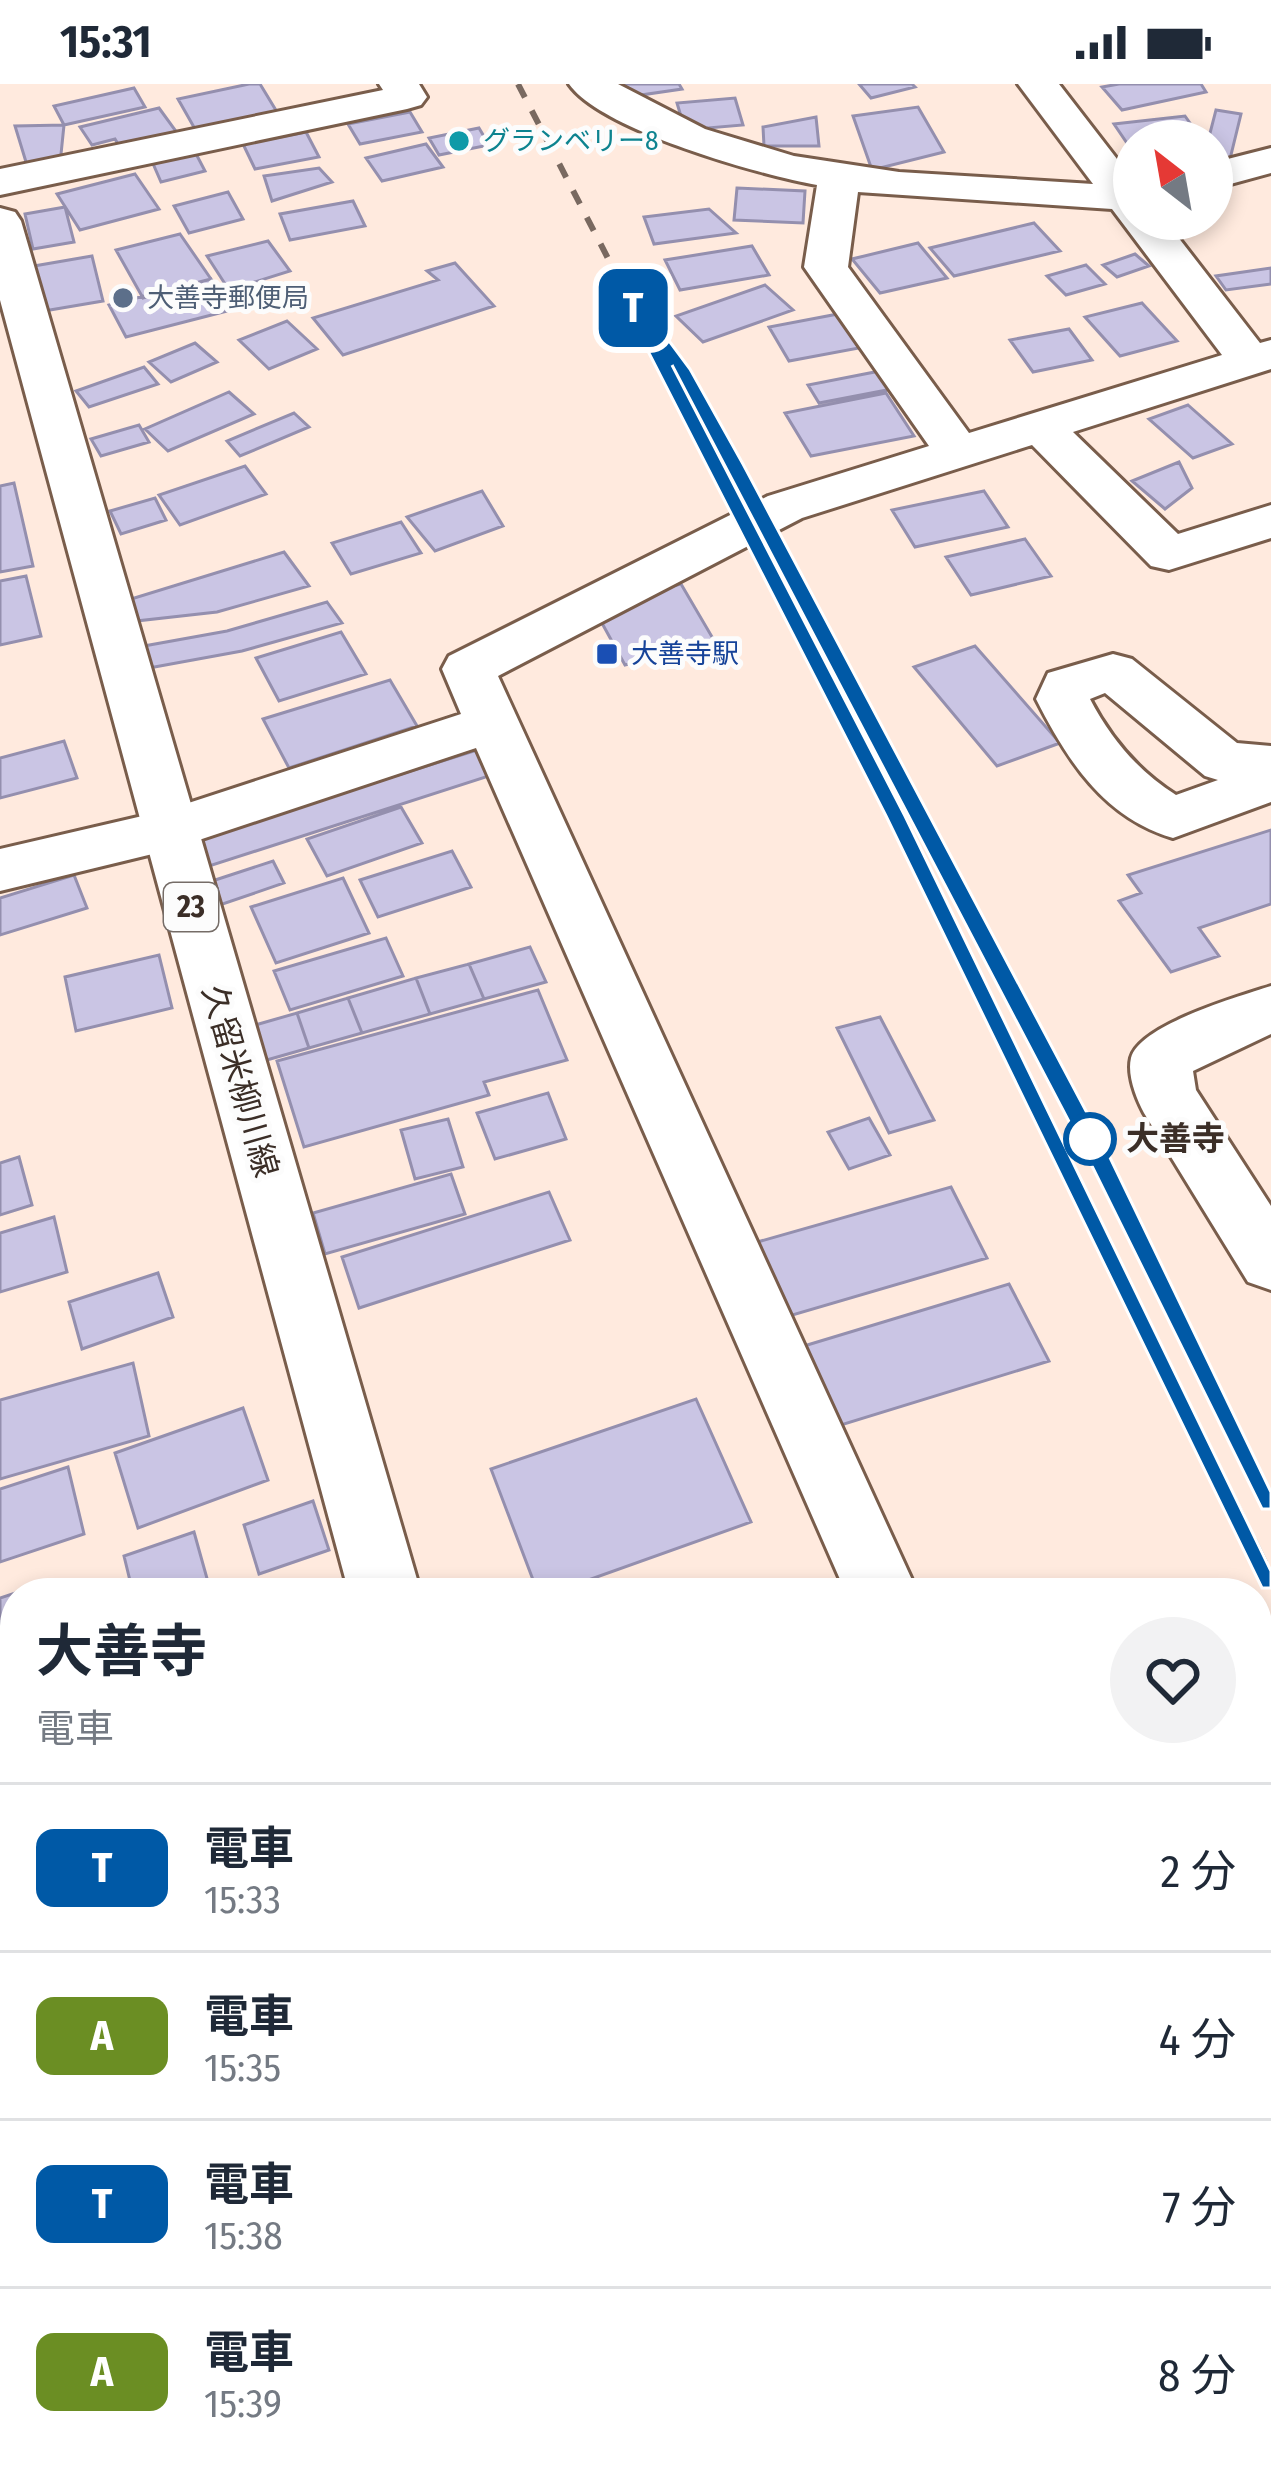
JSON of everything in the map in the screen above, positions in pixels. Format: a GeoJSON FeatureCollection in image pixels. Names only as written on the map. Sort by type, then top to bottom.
{"type":"FeatureCollection","features":[{"type":"Feature","properties":{"kind":"street"},"geometry":{"type":"LineString","coordinates":[[0,182],[407,97],[399,84]]}},
{"type":"Feature","properties":{"kind":"street"},"geometry":{"type":"LineString","coordinates":[[589,84],[644,119],[777,167],[885,186],[1113,203]]}},
{"type":"Feature","properties":{"kind":"street"},"geometry":{"type":"LineString","coordinates":[[1038,84],[1113,179]]}},
{"type":"Feature","properties":{"kind":"street"},"geometry":{"type":"LineString","coordinates":[[1233,170],[1271,160]]}},
{"type":"Feature","properties":{"kind":"street"},"geometry":{"type":"LineString","coordinates":[[839,178],[826,267],[958,452]]}},
{"type":"Feature","properties":{"kind":"street","name":"久留米柳川線"},"geometry":{"type":"LineString","coordinates":[[0,221],[8,284],[382,1578]]}},
{"type":"Feature","properties":{"kind":"street"},"geometry":{"type":"LineString","coordinates":[[876,1578],[468,669],[785,507],[1260,357],[1163,240]]}},
{"type":"Feature","properties":{"kind":"street"},"geometry":{"type":"LineString","coordinates":[[1040,426],[1169,554],[1271,521]]}},
{"type":"Feature","properties":{"kind":"street"},"geometry":{"type":"LineString","coordinates":[[1271,765],[1224,762],[1113,672],[1066,686],[1063,699],[1082,738],[1142,806],[1173,818],[1271,781]]}},
{"type":"Feature","properties":{"kind":"street"},"geometry":{"type":"LineString","coordinates":[[0,870],[169,830],[492,723]]}},
{"type":"Feature","properties":{"kind":"street"},"geometry":{"type":"LineString","coordinates":[[1271,1009],[1195,1039],[1161,1060],[1166,1095],[1271,1262]]}},
{"type":"Feature","properties":{"kind":"building"},"geometry":{"type":"Polygon","coordinates":[[[260,84],[277,112],[195,129],[178,99],[260,84]]]}},
{"type":"Feature","properties":{"kind":"building"},"geometry":{"type":"Polygon","coordinates":[[[619,84],[679,84],[682,89],[627,97],[619,84]]]}},
{"type":"Feature","properties":{"kind":"building"},"geometry":{"type":"Polygon","coordinates":[[[859,84],[912,84],[915,87],[871,98],[859,84]]]}},
{"type":"Feature","properties":{"kind":"building"},"geometry":{"type":"Polygon","coordinates":[[[1201,84],[1206,92],[1122,110],[1102,87],[1201,84]]]}},
{"type":"Feature","properties":{"kind":"building"},"geometry":{"type":"Polygon","coordinates":[[[134,88],[145,107],[64,125],[54,106],[134,88]]]}},
{"type":"Feature","properties":{"kind":"building"},"geometry":{"type":"Polygon","coordinates":[[[735,98],[743,125],[685,130],[677,103],[735,98]]]}},
{"type":"Feature","properties":{"kind":"building"},"geometry":{"type":"Polygon","coordinates":[[[918,107],[944,152],[872,170],[853,116],[918,107]]]}},
{"type":"Feature","properties":{"kind":"building"},"geometry":{"type":"Polygon","coordinates":[[[159,108],[178,134],[121,149],[115,139],[92,145],[80,127],[159,108]]]}},
{"type":"Feature","properties":{"kind":"building"},"geometry":{"type":"Polygon","coordinates":[[[1216,110],[1241,114],[1233,147],[1233,120],[1213,120],[1216,110]]]}},
{"type":"Feature","properties":{"kind":"building"},"geometry":{"type":"Polygon","coordinates":[[[410,112],[422,132],[360,144],[348,124],[410,112]]]}},
{"type":"Feature","properties":{"kind":"building"},"geometry":{"type":"Polygon","coordinates":[[[816,117],[819,146],[764,146],[763,127],[816,117]]]}},
{"type":"Feature","properties":{"kind":"building"},"geometry":{"type":"Polygon","coordinates":[[[64,125],[60,164],[30,175],[15,126],[64,125]]]}},
{"type":"Feature","properties":{"kind":"building","name":"グランベリー8"},"geometry":{"type":"Polygon","coordinates":[[[479,128],[489,145],[439,155],[429,138],[479,128]]]}},
{"type":"Feature","properties":{"kind":"building"},"geometry":{"type":"Polygon","coordinates":[[[306,132],[319,157],[255,169],[243,144],[306,132]]]}},
{"type":"Feature","properties":{"kind":"building"},"geometry":{"type":"Polygon","coordinates":[[[426,144],[443,167],[382,181],[366,158],[426,144]]]}},
{"type":"Feature","properties":{"kind":"building"},"geometry":{"type":"Polygon","coordinates":[[[193,148],[205,171],[161,182],[151,159],[193,148]]]}},
{"type":"Feature","properties":{"kind":"building"},"geometry":{"type":"Polygon","coordinates":[[[319,168],[332,182],[272,201],[264,176],[319,168]]]}},
{"type":"Feature","properties":{"kind":"building"},"geometry":{"type":"Polygon","coordinates":[[[135,174],[159,209],[80,230],[57,194],[135,174]]]}},
{"type":"Feature","properties":{"kind":"building"},"geometry":{"type":"Polygon","coordinates":[[[737,188],[805,191],[803,223],[734,220],[737,188]]]}},
{"type":"Feature","properties":{"kind":"building"},"geometry":{"type":"Polygon","coordinates":[[[228,192],[243,219],[189,233],[174,206],[228,192]]]}},
{"type":"Feature","properties":{"kind":"building"},"geometry":{"type":"Polygon","coordinates":[[[353,201],[365,226],[290,240],[280,214],[353,201]]]}},
{"type":"Feature","properties":{"kind":"building"},"geometry":{"type":"Polygon","coordinates":[[[65,207],[74,242],[33,249],[25,214],[65,207]]]}},
{"type":"Feature","properties":{"kind":"building"},"geometry":{"type":"Polygon","coordinates":[[[709,209],[736,233],[654,244],[644,217],[709,209]]]}},
{"type":"Feature","properties":{"kind":"building"},"geometry":{"type":"Polygon","coordinates":[[[1034,223],[1060,251],[954,276],[930,248],[1034,223]]]}},
{"type":"Feature","properties":{"kind":"building"},"geometry":{"type":"Polygon","coordinates":[[[180,234],[211,279],[143,298],[116,250],[180,234]]]}},
{"type":"Feature","properties":{"kind":"building"},"geometry":{"type":"Polygon","coordinates":[[[268,241],[290,271],[229,290],[207,256],[268,241]]]}},
{"type":"Feature","properties":{"kind":"building"},"geometry":{"type":"Polygon","coordinates":[[[918,243],[947,278],[880,293],[852,259],[918,243]]]}},
{"type":"Feature","properties":{"kind":"building"},"geometry":{"type":"Polygon","coordinates":[[[752,246],[769,275],[680,290],[665,260],[752,246]]]}},
{"type":"Feature","properties":{"kind":"building"},"geometry":{"type":"Polygon","coordinates":[[[1135,254],[1149,266],[1117,277],[1103,265],[1135,254]]]}},
{"type":"Feature","properties":{"kind":"building"},"geometry":{"type":"Polygon","coordinates":[[[92,256],[103,301],[44,311],[34,266],[92,256]]]}},
{"type":"Feature","properties":{"kind":"building"},"geometry":{"type":"Polygon","coordinates":[[[455,263],[494,306],[343,355],[313,318],[438,280],[427,271],[455,263]]]}},
{"type":"Feature","properties":{"kind":"building"},"geometry":{"type":"Polygon","coordinates":[[[1086,265],[1105,284],[1066,295],[1047,276],[1086,265]]]}},
{"type":"Feature","properties":{"kind":"building"},"geometry":{"type":"Polygon","coordinates":[[[1271,268],[1271,284],[1226,290],[1216,276],[1271,268]]]}},
{"type":"Feature","properties":{"kind":"building"},"geometry":{"type":"Polygon","coordinates":[[[211,279],[231,310],[126,337],[109,305],[211,279]]]}},
{"type":"Feature","properties":{"kind":"building"},"geometry":{"type":"Polygon","coordinates":[[[765,285],[793,310],[703,342],[676,316],[765,285]]]}},
{"type":"Feature","properties":{"kind":"building"},"geometry":{"type":"Polygon","coordinates":[[[1142,303],[1177,341],[1120,356],[1085,317],[1142,303]]]}},
{"type":"Feature","properties":{"kind":"building"},"geometry":{"type":"Polygon","coordinates":[[[838,314],[859,348],[789,361],[769,327],[838,314]]]}},
{"type":"Feature","properties":{"kind":"building"},"geometry":{"type":"Polygon","coordinates":[[[287,321],[317,349],[269,369],[239,340],[287,321]]]}},
{"type":"Feature","properties":{"kind":"building"},"geometry":{"type":"Polygon","coordinates":[[[1069,329],[1092,360],[1033,372],[1010,340],[1069,329]]]}},
{"type":"Feature","properties":{"kind":"building"},"geometry":{"type":"Polygon","coordinates":[[[195,343],[217,362],[171,382],[149,362],[195,343]]]}},
{"type":"Feature","properties":{"kind":"building"},"geometry":{"type":"Polygon","coordinates":[[[144,367],[158,384],[89,407],[76,391],[144,367]]]}},
{"type":"Feature","properties":{"kind":"building"},"geometry":{"type":"Polygon","coordinates":[[[880,371],[892,389],[819,403],[808,385],[880,371]]]}},
{"type":"Feature","properties":{"kind":"building"},"geometry":{"type":"Polygon","coordinates":[[[229,392],[254,414],[168,451],[145,429],[229,392]]]}},
{"type":"Feature","properties":{"kind":"building"},"geometry":{"type":"Polygon","coordinates":[[[886,393],[914,436],[811,456],[785,413],[886,393]]]}},
{"type":"Feature","properties":{"kind":"building"},"geometry":{"type":"Polygon","coordinates":[[[1188,405],[1232,444],[1193,458],[1149,419],[1188,405]]]}},
{"type":"Feature","properties":{"kind":"building"},"geometry":{"type":"Polygon","coordinates":[[[294,413],[309,427],[240,456],[227,441],[294,413]]]}},
{"type":"Feature","properties":{"kind":"building"},"geometry":{"type":"Polygon","coordinates":[[[139,425],[149,442],[101,456],[91,439],[139,425]]]}},
{"type":"Feature","properties":{"kind":"building"},"geometry":{"type":"Polygon","coordinates":[[[1179,462],[1192,488],[1165,509],[1132,481],[1179,462]]]}},
{"type":"Feature","properties":{"kind":"building"},"geometry":{"type":"Polygon","coordinates":[[[245,466],[266,494],[180,525],[159,495],[245,466]]]}},
{"type":"Feature","properties":{"kind":"building"},"geometry":{"type":"Polygon","coordinates":[[[14,483],[33,566],[0,572],[0,486],[14,483]]]}},
{"type":"Feature","properties":{"kind":"building"},"geometry":{"type":"Polygon","coordinates":[[[482,491],[503,526],[435,551],[407,517],[482,491]]]}},
{"type":"Feature","properties":{"kind":"building"},"geometry":{"type":"Polygon","coordinates":[[[984,491],[1008,527],[915,547],[892,510],[984,491]]]}},
{"type":"Feature","properties":{"kind":"building"},"geometry":{"type":"Polygon","coordinates":[[[155,498],[166,520],[121,534],[110,511],[155,498]]]}},
{"type":"Feature","properties":{"kind":"building"},"geometry":{"type":"Polygon","coordinates":[[[401,522],[421,553],[351,574],[332,543],[401,522]]]}},
{"type":"Feature","properties":{"kind":"building"},"geometry":{"type":"Polygon","coordinates":[[[1025,539],[1051,576],[971,595],[946,557],[1025,539]]]}},
{"type":"Feature","properties":{"kind":"building"},"geometry":{"type":"Polygon","coordinates":[[[284,552],[309,586],[217,612],[136,621],[131,599],[284,552]]]}},
{"type":"Feature","properties":{"kind":"building"},"geometry":{"type":"Polygon","coordinates":[[[26,576],[41,636],[0,645],[0,581],[26,576]]]}},
{"type":"Feature","properties":{"kind":"building"},"geometry":{"type":"Polygon","coordinates":[[[681,584],[715,642],[625,665],[592,605],[681,584]]]}},
{"type":"Feature","properties":{"kind":"building"},"geometry":{"type":"Polygon","coordinates":[[[327,602],[342,623],[242,651],[149,668],[144,646],[227,631],[327,602]]]}},
{"type":"Feature","properties":{"kind":"building"},"geometry":{"type":"Polygon","coordinates":[[[341,632],[366,674],[279,701],[256,658],[341,632]]]}},
{"type":"Feature","properties":{"kind":"building"},"geometry":{"type":"Polygon","coordinates":[[[975,646],[1060,743],[997,766],[914,667],[975,646]]]}},
{"type":"Feature","properties":{"kind":"building"},"geometry":{"type":"Polygon","coordinates":[[[390,680],[417,726],[289,768],[263,719],[390,680]]]}},
{"type":"Feature","properties":{"kind":"building"},"geometry":{"type":"Polygon","coordinates":[[[64,741],[77,778],[0,798],[0,758],[64,741]]]}},
{"type":"Feature","properties":{"kind":"building"},"geometry":{"type":"Polygon","coordinates":[[[477,750],[492,775],[203,868],[190,841],[477,750]]]}},
{"type":"Feature","properties":{"kind":"building"},"geometry":{"type":"Polygon","coordinates":[[[401,807],[422,843],[327,876],[307,839],[401,807]]]}},
{"type":"Feature","properties":{"kind":"building"},"geometry":{"type":"Polygon","coordinates":[[[1271,830],[1271,904],[1199,928],[1219,956],[1171,972],[1119,901],[1141,893],[1128,875],[1271,830]]]}},
{"type":"Feature","properties":{"kind":"building"},"geometry":{"type":"Polygon","coordinates":[[[452,851],[471,887],[378,917],[360,880],[452,851]]]}},
{"type":"Feature","properties":{"kind":"building"},"geometry":{"type":"Polygon","coordinates":[[[273,861],[284,883],[211,908],[200,885],[273,861]]]}},
{"type":"Feature","properties":{"kind":"building"},"geometry":{"type":"Polygon","coordinates":[[[74,875],[87,908],[0,935],[0,898],[74,875]]]}},
{"type":"Feature","properties":{"kind":"building"},"geometry":{"type":"Polygon","coordinates":[[[343,878],[369,933],[276,963],[251,907],[343,878]]]}},
{"type":"Feature","properties":{"kind":"building"},"geometry":{"type":"Polygon","coordinates":[[[386,938],[403,976],[290,1010],[274,971],[386,938]]]}},
{"type":"Feature","properties":{"kind":"building"},"geometry":{"type":"Polygon","coordinates":[[[530,947],[546,982],[484,999],[469,964],[530,947]]]}},
{"type":"Feature","properties":{"kind":"building"},"geometry":{"type":"Polygon","coordinates":[[[159,955],[172,1008],[76,1031],[65,977],[159,955]]]}},
{"type":"Feature","properties":{"kind":"building"},"geometry":{"type":"Polygon","coordinates":[[[469,964],[484,999],[430,1014],[416,978],[469,964]]]}},
{"type":"Feature","properties":{"kind":"building"},"geometry":{"type":"Polygon","coordinates":[[[416,978],[430,1014],[362,1033],[348,998],[416,978]]]}},
{"type":"Feature","properties":{"kind":"building"},"geometry":{"type":"Polygon","coordinates":[[[538,990],[567,1060],[484,1082],[489,1095],[304,1147],[277,1061],[538,990]]]}},
{"type":"Feature","properties":{"kind":"building"},"geometry":{"type":"Polygon","coordinates":[[[348,998],[362,1033],[309,1048],[297,1013],[348,998]]]}},
{"type":"Feature","properties":{"kind":"building"},"geometry":{"type":"Polygon","coordinates":[[[297,1013],[309,1048],[249,1065],[238,1030],[297,1013]]]}},
{"type":"Feature","properties":{"kind":"building"},"geometry":{"type":"Polygon","coordinates":[[[880,1017],[934,1120],[889,1133],[837,1028],[880,1017]]]}},
{"type":"Feature","properties":{"kind":"building"},"geometry":{"type":"Polygon","coordinates":[[[548,1093],[566,1139],[495,1159],[477,1113],[548,1093]]]}},
{"type":"Feature","properties":{"kind":"building"},"geometry":{"type":"Polygon","coordinates":[[[869,1118],[890,1155],[849,1169],[828,1132],[869,1118]]]}},
{"type":"Feature","properties":{"kind":"building"},"geometry":{"type":"Polygon","coordinates":[[[448,1119],[463,1167],[415,1179],[401,1130],[448,1119]]]}},
{"type":"Feature","properties":{"kind":"building"},"geometry":{"type":"Polygon","coordinates":[[[19,1157],[32,1205],[0,1215],[0,1163],[19,1157]]]}},
{"type":"Feature","properties":{"kind":"building"},"geometry":{"type":"Polygon","coordinates":[[[451,1174],[465,1214],[325,1254],[313,1213],[451,1174]]]}},
{"type":"Feature","properties":{"kind":"building"},"geometry":{"type":"Polygon","coordinates":[[[951,1187],[987,1258],[772,1321],[740,1247],[951,1187]]]}},
{"type":"Feature","properties":{"kind":"building"},"geometry":{"type":"Polygon","coordinates":[[[549,1192],[570,1240],[359,1308],[342,1257],[549,1192]]]}},
{"type":"Feature","properties":{"kind":"building"},"geometry":{"type":"Polygon","coordinates":[[[54,1217],[67,1272],[0,1292],[0,1233],[54,1217]]]}},
{"type":"Feature","properties":{"kind":"building"},"geometry":{"type":"Polygon","coordinates":[[[158,1273],[173,1317],[82,1349],[69,1302],[158,1273]]]}},
{"type":"Feature","properties":{"kind":"building"},"geometry":{"type":"Polygon","coordinates":[[[1009,1284],[1049,1361],[828,1429],[794,1349],[1009,1284]]]}},
{"type":"Feature","properties":{"kind":"building"},"geometry":{"type":"Polygon","coordinates":[[[133,1363],[149,1436],[0,1479],[0,1400],[133,1363]]]}},
{"type":"Feature","properties":{"kind":"building"},"geometry":{"type":"Polygon","coordinates":[[[696,1399],[751,1522],[594,1578],[532,1578],[491,1469],[696,1399]]]}},
{"type":"Feature","properties":{"kind":"building"},"geometry":{"type":"Polygon","coordinates":[[[243,1408],[268,1480],[138,1528],[115,1453],[243,1408]]]}},
{"type":"Feature","properties":{"kind":"building"},"geometry":{"type":"Polygon","coordinates":[[[68,1467],[84,1534],[0,1562],[0,1489],[68,1467]]]}},
{"type":"Feature","properties":{"kind":"building"},"geometry":{"type":"Polygon","coordinates":[[[313,1501],[329,1550],[259,1574],[244,1525],[313,1501]]]}},
{"type":"Feature","properties":{"kind":"building"},"geometry":{"type":"Polygon","coordinates":[[[194,1532],[207,1578],[129,1578],[124,1556],[194,1532]]]}},
{"type":"Feature","properties":{"kind":"railway"},"geometry":{"type":"LineString","coordinates":[[518,84],[822,673]]}},
{"type":"Feature","properties":{"kind":"railway"},"geometry":{"type":"LineString","coordinates":[[697,396],[755,508]]}},
{"type":"Feature","properties":{"kind":"railway"},"geometry":{"type":"LineString","coordinates":[[817,625],[842,673]]}},
{"type":"Feature","properties":{"kind":"railway"},"geometry":{"type":"LineString","coordinates":[[821,670],[1207,1450]]}},
{"type":"Feature","properties":{"kind":"railway"},"geometry":{"type":"LineString","coordinates":[[841,670],[1095,1149],[1246,1450]]}},
{"type":"Feature","properties":{"kind":"railway"},"geometry":{"type":"LineString","coordinates":[[1206,1447],[1271,1578]]}},
{"type":"Feature","properties":{"kind":"railway"},"geometry":{"type":"LineString","coordinates":[[1244,1447],[1271,1501]]}},
{"type":"Feature","properties":{"kind":"train","name":"T"},"geometry":{"type":"LineString","coordinates":[[1271,1501],[1095,1149],[734,464],[682,369],[618,277],[896,816],[1271,1578]]}},
{"type":"Feature","properties":{"kind":"place","name":"グランベリー8"},"geometry":{"type":"Point","coordinates":[459,141]}},
{"type":"Feature","properties":{"kind":"place","name":"大善寺郵便局"},"geometry":{"type":"Point","coordinates":[123,298]}},
{"type":"Feature","properties":{"kind":"place","name":"大善寺駅"},"geometry":{"type":"Point","coordinates":[607,654]}},
{"type":"Feature","properties":{"kind":"place","name":"大善寺"},"geometry":{"type":"Point","coordinates":[1090,1139]}}]}
